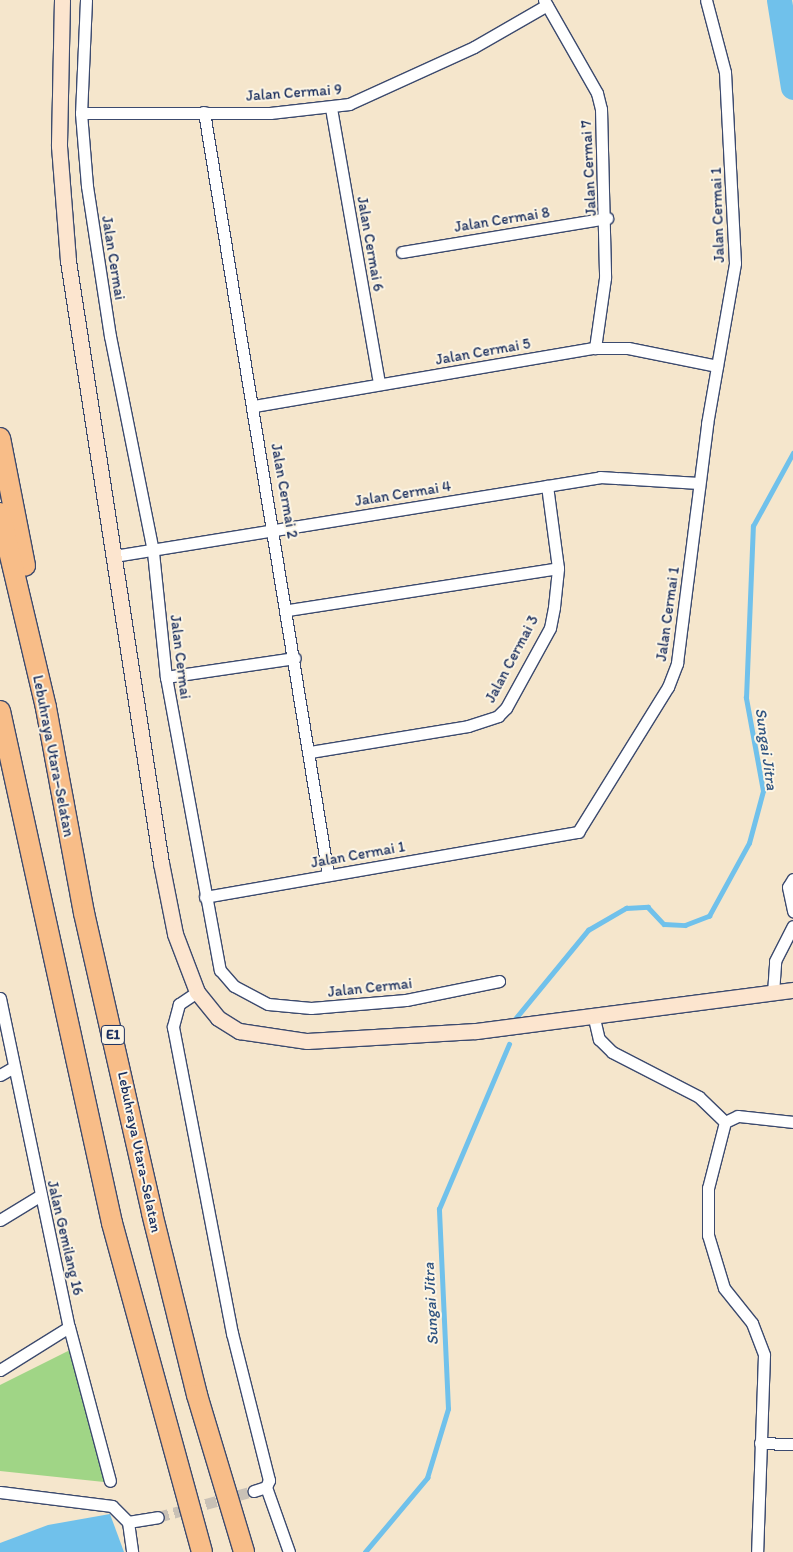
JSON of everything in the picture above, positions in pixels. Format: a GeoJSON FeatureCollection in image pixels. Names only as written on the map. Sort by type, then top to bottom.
{"type":"FeatureCollection","features":[{"type":"Feature","properties":{"kind":"highway"},"geometry":{"type":"LineString","coordinates":[[0,438],[39,633],[46,708]]}},
{"type":"Feature","properties":{"kind":"highway","name":"Lebuhraya Utara–Selatan"},"geometry":{"type":"LineString","coordinates":[[0,513],[46,708],[84,913],[152,1213],[197,1395],[244,1552]]}},
{"type":"Feature","properties":{"kind":"highway"},"geometry":{"type":"LineString","coordinates":[[0,711],[112,1223],[202,1552]]}},
{"type":"Feature","properties":{"kind":"street"},"geometry":{"type":"LineString","coordinates":[[62,0],[59,146],[66,243],[161,863],[175,934],[197,992],[218,1018],[239,1031],[307,1041],[476,1030],[793,990]]}},
{"type":"Feature","properties":{"kind":"street","name":"Jalan Cermai"},"geometry":{"type":"LineString","coordinates":[[86,0],[81,113],[87,186],[110,336],[153,552],[166,677],[205,897],[220,970],[234,986],[268,1004],[339,1008],[499,981]]}},
{"type":"Feature","properties":{"kind":"street","name":"Jalan Cermai 1"},"geometry":{"type":"LineString","coordinates":[[205,897],[578,832],[593,814],[674,672],[716,366],[736,248],[724,58],[706,0]]}},
{"type":"Feature","properties":{"kind":"street","name":"Jalan Cermai 9"},"geometry":{"type":"LineString","coordinates":[[81,113],[331,108],[371,96],[474,47],[545,3]]}},
{"type":"Feature","properties":{"kind":"street","name":"Jalan Cermai 7"},"geometry":{"type":"LineString","coordinates":[[545,3],[597,94],[607,218],[605,278],[595,348]]}},
{"type":"Feature","properties":{"kind":"street","name":"Jalan Cermai 6"},"geometry":{"type":"LineString","coordinates":[[331,108],[379,384]]}},
{"type":"Feature","properties":{"kind":"street","name":"Jalan Cermai 2"},"geometry":{"type":"LineString","coordinates":[[204,112],[276,530],[328,875]]}},
{"type":"Feature","properties":{"kind":"street","name":"Jalan Cermai 8"},"geometry":{"type":"LineString","coordinates":[[402,252],[607,218]]}},
{"type":"Feature","properties":{"kind":"street","name":"Jalan Cermai 5"},"geometry":{"type":"LineString","coordinates":[[254,406],[595,348],[628,348],[716,366]]}},
{"type":"Feature","properties":{"kind":"street","name":"Jalan Cermai 4"},"geometry":{"type":"LineString","coordinates":[[114,556],[153,552],[600,477],[699,483]]}},
{"type":"Feature","properties":{"kind":"street","name":"Jalan Cermai 3"},"geometry":{"type":"LineString","coordinates":[[310,752],[418,735],[498,716],[550,628],[558,568],[547,486]]}},
{"type":"Feature","properties":{"kind":"street"},"geometry":{"type":"LineString","coordinates":[[288,610],[558,568]]}},
{"type":"Feature","properties":{"kind":"street"},"geometry":{"type":"LineString","coordinates":[[166,677],[295,658]]}},
{"type":"Feature","properties":{"kind":"street"},"geometry":{"type":"LineString","coordinates":[[793,879],[788,887],[793,911]]}},
{"type":"Feature","properties":{"kind":"street"},"geometry":{"type":"LineString","coordinates":[[773,993],[775,961],[793,926]]}},
{"type":"Feature","properties":{"kind":"street"},"geometry":{"type":"LineString","coordinates":[[197,992],[179,1004],[173,1027],[232,1333],[269,1480],[266,1487],[289,1552]]}},
{"type":"Feature","properties":{"kind":"street","name":"Jalan Gemilang 16"},"geometry":{"type":"LineString","coordinates":[[0,998],[12,1068],[70,1327],[110,1481]]}},
{"type":"Feature","properties":{"kind":"street"},"geometry":{"type":"LineString","coordinates":[[593,1014],[599,1039],[612,1052],[699,1097],[725,1122]]}},
{"type":"Feature","properties":{"kind":"street"},"geometry":{"type":"LineString","coordinates":[[0,1075],[12,1068]]}},
{"type":"Feature","properties":{"kind":"street"},"geometry":{"type":"LineString","coordinates":[[725,1122],[738,1116],[793,1122]]}},
{"type":"Feature","properties":{"kind":"street"},"geometry":{"type":"LineString","coordinates":[[725,1122],[708,1188],[708,1235],[724,1288],[762,1341],[757,1552]]}},
{"type":"Feature","properties":{"kind":"street"},"geometry":{"type":"LineString","coordinates":[[0,1220],[41,1195]]}},
{"type":"Feature","properties":{"kind":"street"},"geometry":{"type":"LineString","coordinates":[[0,1370],[70,1327]]}},
{"type":"Feature","properties":{"kind":"street"},"geometry":{"type":"LineString","coordinates":[[760,1443],[793,1444]]}},
{"type":"Feature","properties":{"kind":"street"},"geometry":{"type":"LineString","coordinates":[[254,1491],[266,1487]]}},
{"type":"Feature","properties":{"kind":"street"},"geometry":{"type":"LineString","coordinates":[[0,1492],[100,1502],[112,1506],[128,1522],[132,1552]]}},
{"type":"Feature","properties":{"kind":"street"},"geometry":{"type":"LineString","coordinates":[[128,1522],[158,1517]]}},
{"type":"Feature","properties":{"kind":"green space"},"geometry":{"type":"Polygon","coordinates":[[[70,1350],[76,1358],[104,1482],[0,1471],[0,1385],[70,1350]]]}},
{"type":"Feature","properties":{"kind":"water"},"geometry":{"type":"Polygon","coordinates":[[[110,1514],[124,1552],[0,1552],[0,1543],[48,1525],[110,1514]]]}},
{"type":"Feature","properties":{"kind":"waterway"},"geometry":{"type":"LineString","coordinates":[[779,0],[793,87]]}},
{"type":"Feature","properties":{"kind":"waterway","name":"Sungai Jitra"},"geometry":{"type":"LineString","coordinates":[[515,1019],[588,930],[626,908],[648,907],[664,924],[685,925],[709,916],[749,843],[763,791],[746,698],[753,526],[793,453]]}},
{"type":"Feature","properties":{"kind":"waterway","name":"Sungai Jitra"},"geometry":{"type":"LineString","coordinates":[[365,1552],[427,1478],[448,1409],[439,1209],[509,1044]]}},
{"type":"Feature","properties":{"kind":"tunnel"},"geometry":{"type":"LineString","coordinates":[[158,1517],[254,1491]]}}]}
